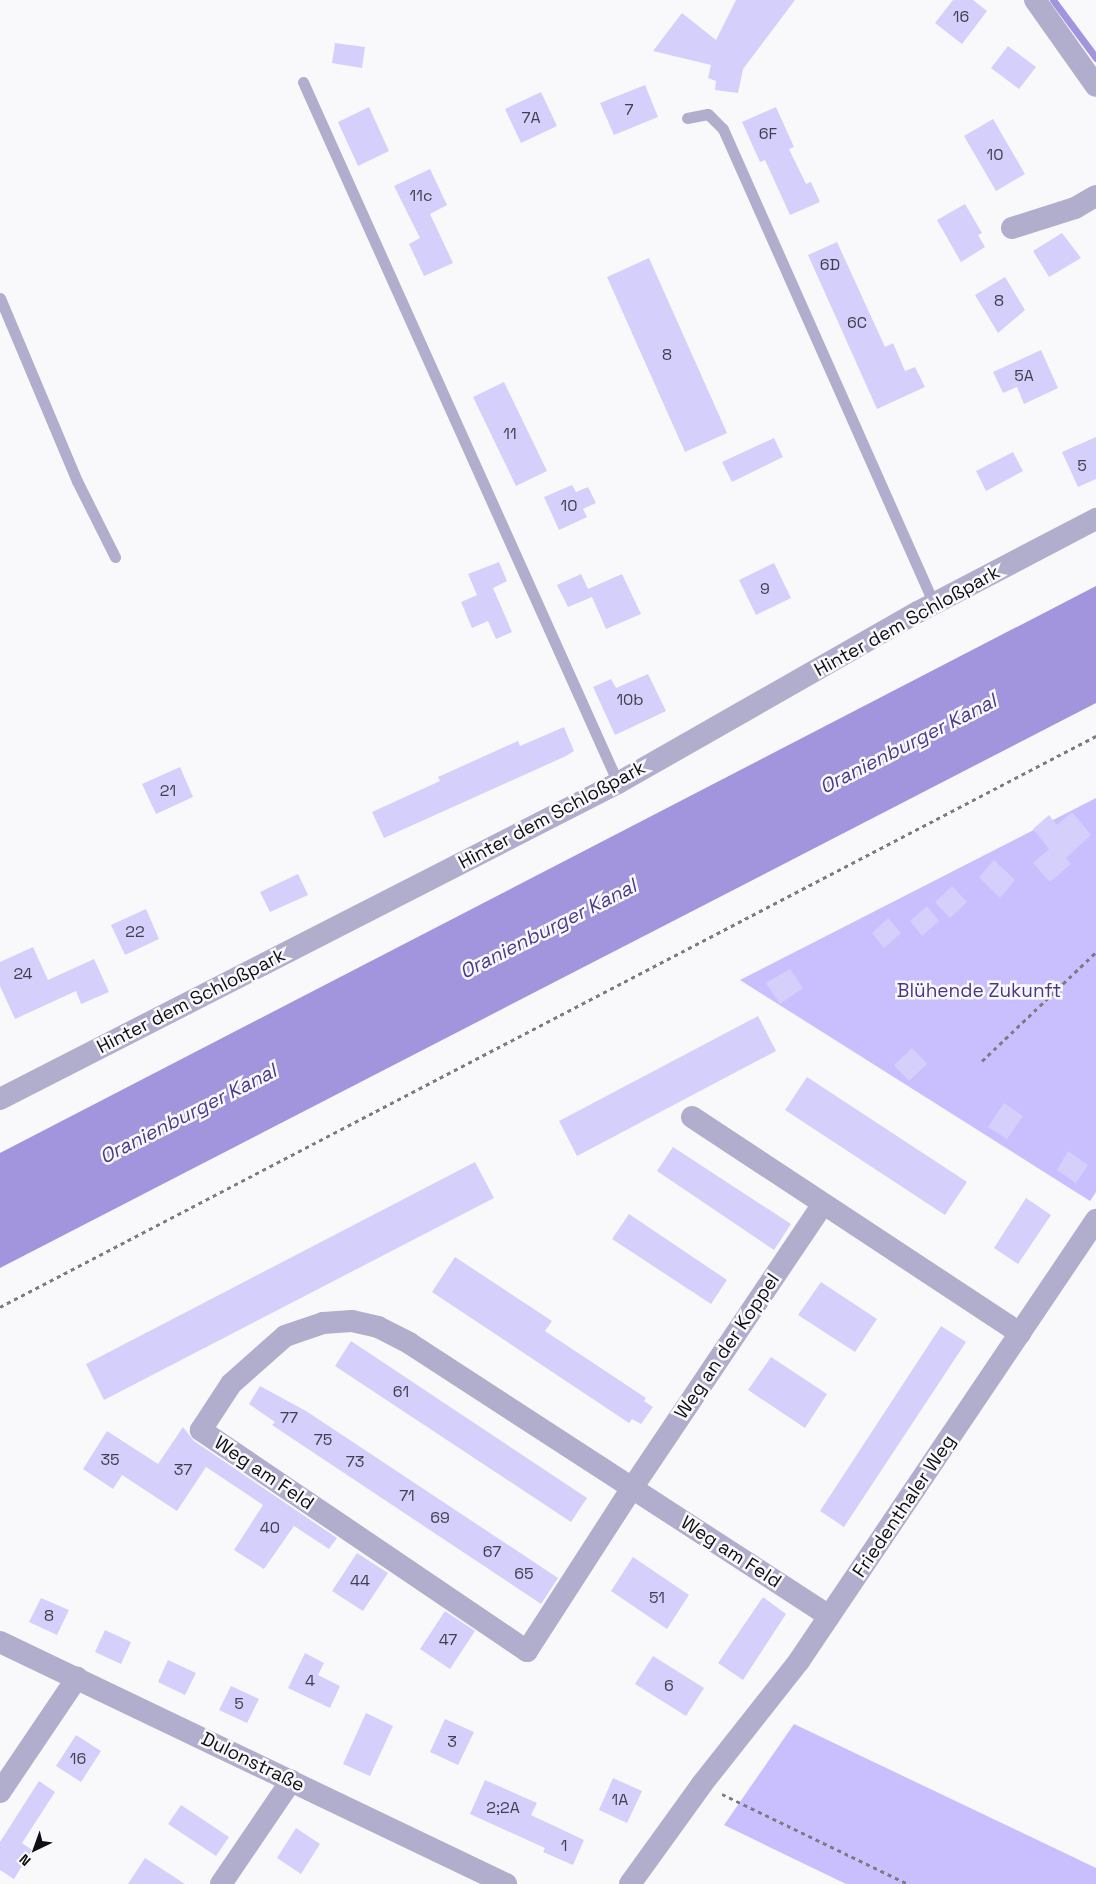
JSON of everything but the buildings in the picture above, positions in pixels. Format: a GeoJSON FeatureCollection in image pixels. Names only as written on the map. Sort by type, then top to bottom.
{"type":"FeatureCollection","features":[{"type":"Feature","properties":{"kind":"street"},"geometry":{"type":"LineString","coordinates":[[1035,0],[1096,86]]}},
{"type":"Feature","properties":{"kind":"street"},"geometry":{"type":"LineString","coordinates":[[1012,228],[1075,208],[1096,196]]}},
{"type":"Feature","properties":{"kind":"street","name":"Hinter dem Schloßpark"},"geometry":{"type":"LineString","coordinates":[[0,1099],[618,783],[934,604],[1096,519]]}},
{"type":"Feature","properties":{"kind":"street"},"geometry":{"type":"LineString","coordinates":[[692,1117],[1020,1334]]}},
{"type":"Feature","properties":{"kind":"street","name":"Weg an der Koppel"},"geometry":{"type":"LineString","coordinates":[[632,1488],[823,1204]]}},
{"type":"Feature","properties":{"kind":"street","name":"Friedenthaler Weg"},"geometry":{"type":"LineString","coordinates":[[630,1884],[702,1784],[748,1728],[830,1616],[1096,1220]]}},
{"type":"Feature","properties":{"kind":"street","name":"Weg am Feld"},"geometry":{"type":"LineString","coordinates":[[632,1488],[527,1651],[201,1430],[230,1384],[284,1336],[323,1323],[352,1321],[378,1327],[409,1343],[830,1616]]}},
{"type":"Feature","properties":{"kind":"street","name":"Dulonstraße"},"geometry":{"type":"LineString","coordinates":[[0,1642],[506,1884]]}},
{"type":"Feature","properties":{"kind":"street"},"geometry":{"type":"LineString","coordinates":[[0,1792],[78,1678]]}},
{"type":"Feature","properties":{"kind":"street"},"geometry":{"type":"LineString","coordinates":[[221,1884],[291,1781]]}},
{"type":"Feature","properties":{"kind":"lane"},"geometry":{"type":"LineString","coordinates":[[303,82],[618,783]]}},
{"type":"Feature","properties":{"kind":"lane"},"geometry":{"type":"LineString","coordinates":[[687,118],[708,114],[723,129],[934,604]]}},
{"type":"Feature","properties":{"kind":"lane"},"geometry":{"type":"LineString","coordinates":[[0,298],[77,481],[115,557]]}},
{"type":"Feature","properties":{"kind":"path"},"geometry":{"type":"LineString","coordinates":[[0,1307],[1096,736]]}},
{"type":"Feature","properties":{"kind":"path"},"geometry":{"type":"LineString","coordinates":[[982,1061],[1096,952]]}},
{"type":"Feature","properties":{"kind":"path"},"geometry":{"type":"LineString","coordinates":[[702,1784],[908,1884]]}},
{"type":"Feature","properties":{"kind":"green space","name":"Blühende Zukunft"},"geometry":{"type":"Polygon","coordinates":[[[1096,798],[1096,1192],[1090,1201],[740,980],[1096,798]]]}},
{"type":"Feature","properties":{"kind":"green space"},"geometry":{"type":"Polygon","coordinates":[[[794,1724],[1096,1868],[1096,1884],[846,1884],[724,1825],[794,1724]]]}},
{"type":"Feature","properties":{"kind":"water","name":"Oranienburger Kanal"},"geometry":{"type":"Polygon","coordinates":[[[1096,586],[1096,703],[0,1268],[0,1153],[1096,586]]]}},
{"type":"Feature","properties":{"kind":"waterway"},"geometry":{"type":"LineString","coordinates":[[1053,0],[1096,58]]}}]}
